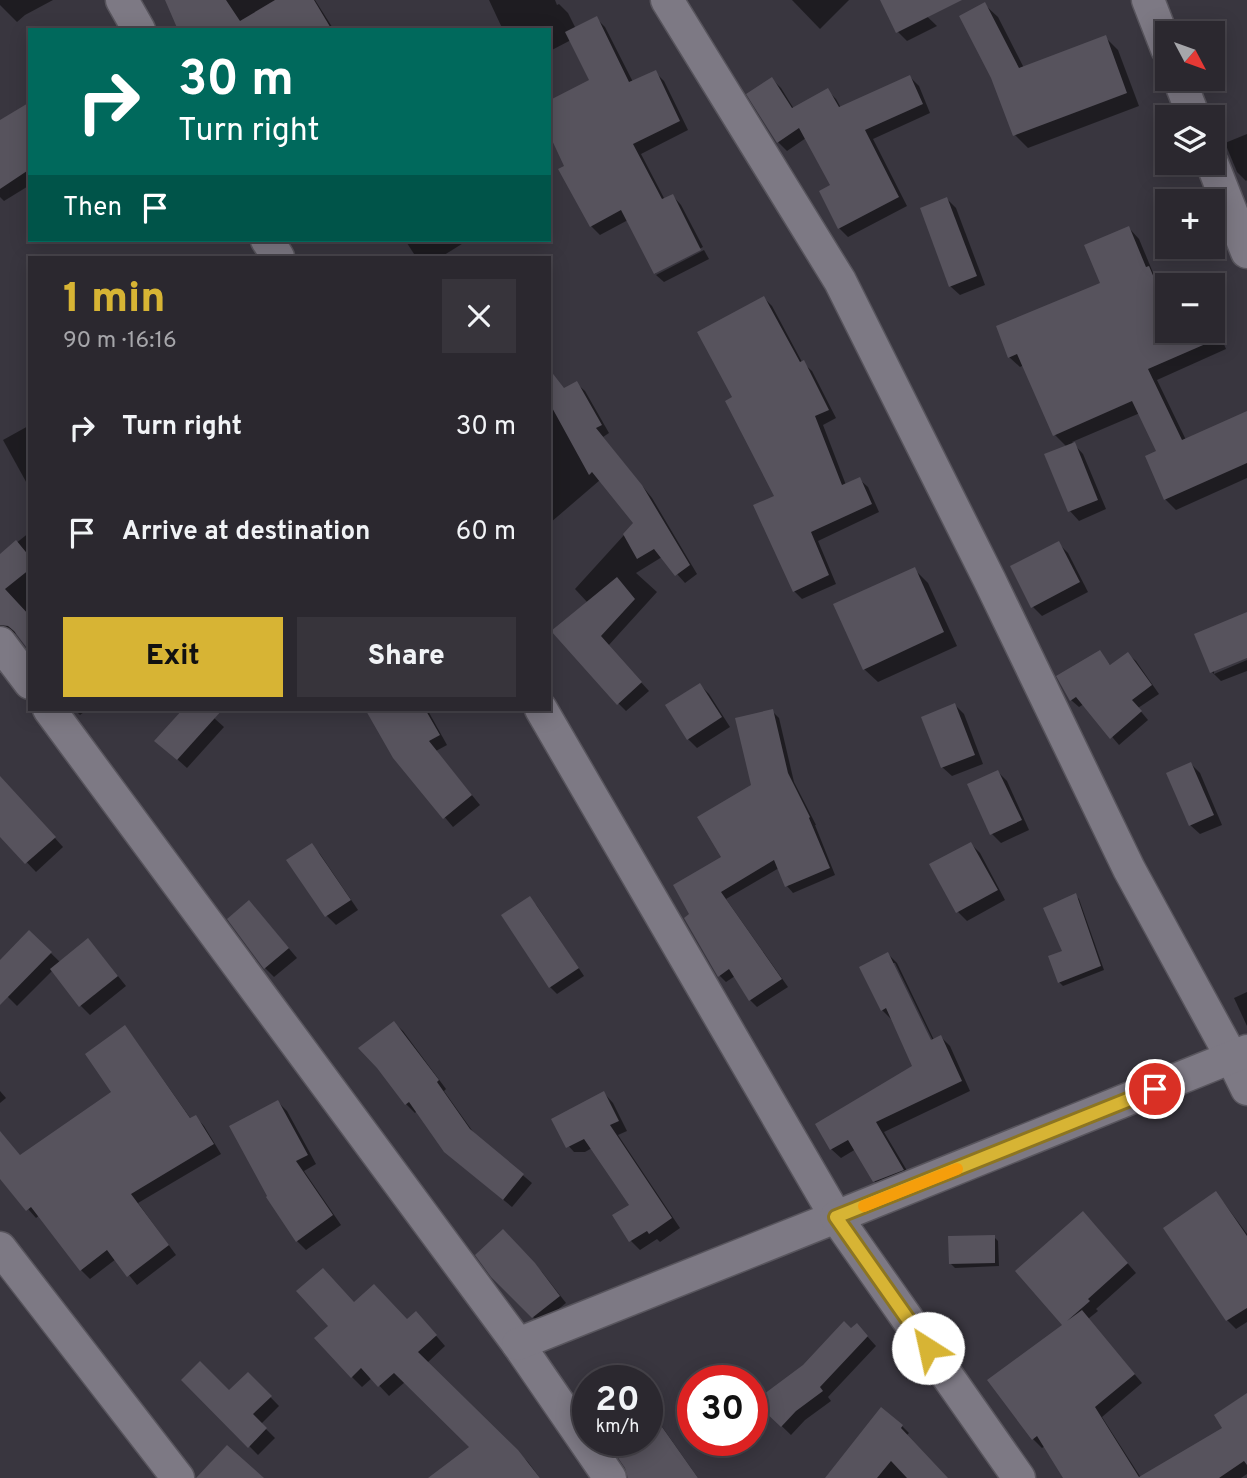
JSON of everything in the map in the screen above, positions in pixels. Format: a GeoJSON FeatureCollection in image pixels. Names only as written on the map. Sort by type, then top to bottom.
{"type":"FeatureCollection","features":[{"type":"Feature","properties":{"kind":"street"},"geometry":{"type":"LineString","coordinates":[[122,0],[138,28]]}},
{"type":"Feature","properties":{"kind":"street"},"geometry":{"type":"LineString","coordinates":[[667,0],[840,281],[984,569],[1129,870],[1239,1054],[1247,1089]]}},
{"type":"Feature","properties":{"kind":"street"},"geometry":{"type":"LineString","coordinates":[[1148,0],[1156,21]]}},
{"type":"Feature","properties":{"kind":"street"},"geometry":{"type":"LineString","coordinates":[[1217,175],[1247,252]]}},
{"type":"Feature","properties":{"kind":"street"},"geometry":{"type":"LineString","coordinates":[[0,643],[28,680]]}},
{"type":"Feature","properties":{"kind":"street"},"geometry":{"type":"LineString","coordinates":[[49,711],[518,1344],[610,1478]]}},
{"type":"Feature","properties":{"kind":"street"},"geometry":{"type":"LineString","coordinates":[[542,711],[836,1217],[1019,1478]]}},
{"type":"Feature","properties":{"kind":"street"},"geometry":{"type":"LineString","coordinates":[[518,1344],[1239,1054]]}},
{"type":"Feature","properties":{"kind":"street"},"geometry":{"type":"LineString","coordinates":[[0,1248],[178,1478]]}},
{"type":"Feature","properties":{"kind":"building"},"geometry":{"type":"Polygon","coordinates":[[[165,0],[226,0],[240,21],[275,0],[314,0],[331,28],[177,28],[165,0]]]}},
{"type":"Feature","properties":{"kind":"building"},"geometry":{"type":"Polygon","coordinates":[[[880,0],[962,0],[896,33],[880,0]]]}},
{"type":"Feature","properties":{"kind":"building"},"geometry":{"type":"Polygon","coordinates":[[[985,2],[1019,68],[1106,35],[1127,93],[1013,136],[991,78],[959,16],[985,2]]]}},
{"type":"Feature","properties":{"kind":"building"},"geometry":{"type":"Polygon","coordinates":[[[597,16],[629,82],[656,70],[680,121],[633,144],[662,199],[673,194],[701,250],[654,274],[621,210],[590,227],[558,169],[564,166],[551,138],[551,99],[589,80],[565,32],[597,16]]]}},
{"type":"Feature","properties":{"kind":"building"},"geometry":{"type":"Polygon","coordinates":[[[910,75],[923,104],[865,130],[899,197],[838,229],[819,191],[830,185],[799,128],[777,143],[746,94],[772,77],[792,108],[828,88],[839,107],[910,75]]]}},
{"type":"Feature","properties":{"kind":"building"},"geometry":{"type":"Polygon","coordinates":[[[28,103],[28,170],[0,189],[0,120],[28,103]]]}},
{"type":"Feature","properties":{"kind":"building"},"geometry":{"type":"Polygon","coordinates":[[[947,197],[977,276],[949,287],[920,208],[947,197]]]}},
{"type":"Feature","properties":{"kind":"building"},"geometry":{"type":"Polygon","coordinates":[[[1129,226],[1146,267],[1149,266],[1155,280],[1155,343],[1208,343],[1148,369],[1182,440],[1247,411],[1247,463],[1164,500],[1145,456],[1156,451],[1132,401],[1053,436],[1017,354],[1008,358],[996,326],[1100,283],[1084,245],[1129,226]]]}},
{"type":"Feature","properties":{"kind":"building"},"geometry":{"type":"Polygon","coordinates":[[[764,296],[800,362],[804,360],[829,410],[815,416],[842,485],[860,477],[872,504],[811,532],[829,575],[793,592],[753,505],[774,496],[725,401],[732,397],[697,332],[764,296]]]}},
{"type":"Feature","properties":{"kind":"building"},"geometry":{"type":"Polygon","coordinates":[[[551,371],[564,388],[577,381],[602,425],[596,428],[642,485],[690,565],[675,576],[654,549],[637,559],[623,534],[633,523],[592,472],[589,475],[551,406],[551,371]]]}},
{"type":"Feature","properties":{"kind":"building"},"geometry":{"type":"Polygon","coordinates":[[[1075,442],[1098,500],[1068,512],[1044,454],[1075,442]]]}},
{"type":"Feature","properties":{"kind":"building"},"geometry":{"type":"Polygon","coordinates":[[[16,540],[28,555],[28,571],[5,589],[28,614],[28,649],[14,631],[8,626],[0,625],[0,554],[16,540]]]}},
{"type":"Feature","properties":{"kind":"building"},"geometry":{"type":"Polygon","coordinates":[[[1059,541],[1080,582],[1031,608],[1010,566],[1059,541]]]}},
{"type":"Feature","properties":{"kind":"building"},"geometry":{"type":"Polygon","coordinates":[[[915,567],[944,632],[863,670],[833,604],[915,567]]]}},
{"type":"Feature","properties":{"kind":"building"},"geometry":{"type":"Polygon","coordinates":[[[617,577],[635,599],[601,636],[642,682],[617,705],[551,631],[617,577]]]}},
{"type":"Feature","properties":{"kind":"building"},"geometry":{"type":"Polygon","coordinates":[[[1247,612],[1247,658],[1210,673],[1194,634],[1247,612]]]}},
{"type":"Feature","properties":{"kind":"building"},"geometry":{"type":"Polygon","coordinates":[[[1100,650],[1110,665],[1128,652],[1152,685],[1132,700],[1142,711],[1110,739],[1076,697],[1070,701],[1056,676],[1100,650]]]}},
{"type":"Feature","properties":{"kind":"building"},"geometry":{"type":"Polygon","coordinates":[[[700,683],[722,717],[687,740],[665,705],[700,683]]]}},
{"type":"Feature","properties":{"kind":"building"},"geometry":{"type":"Polygon","coordinates":[[[955,703],[975,755],[941,768],[921,717],[955,703]]]}},
{"type":"Feature","properties":{"kind":"building"},"geometry":{"type":"Polygon","coordinates":[[[773,709],[788,773],[810,817],[830,868],[785,887],[774,860],[721,892],[782,979],[749,1001],[729,969],[718,977],[684,918],[689,914],[673,885],[721,857],[697,817],[751,785],[735,718],[773,709]]]}},
{"type":"Feature","properties":{"kind":"building"},"geometry":{"type":"Polygon","coordinates":[[[181,711],[221,711],[177,760],[154,741],[181,711]]]}},
{"type":"Feature","properties":{"kind":"building"},"geometry":{"type":"Polygon","coordinates":[[[366,711],[426,711],[440,735],[429,741],[472,795],[443,819],[393,758],[366,711]]]}},
{"type":"Feature","properties":{"kind":"building"},"geometry":{"type":"Polygon","coordinates":[[[1191,762],[1214,815],[1189,826],[1166,773],[1191,762]]]}},
{"type":"Feature","properties":{"kind":"building"},"geometry":{"type":"Polygon","coordinates":[[[998,770],[1022,820],[990,835],[967,784],[998,770]]]}},
{"type":"Feature","properties":{"kind":"building"},"geometry":{"type":"Polygon","coordinates":[[[0,776],[56,837],[25,864],[0,837],[0,776]]]}},
{"type":"Feature","properties":{"kind":"building"},"geometry":{"type":"Polygon","coordinates":[[[971,842],[998,890],[956,913],[929,864],[971,842]]]}},
{"type":"Feature","properties":{"kind":"building"},"geometry":{"type":"Polygon","coordinates":[[[312,843],[351,900],[325,917],[286,860],[312,843]]]}},
{"type":"Feature","properties":{"kind":"building"},"geometry":{"type":"Polygon","coordinates":[[[1076,893],[1101,966],[1058,983],[1048,956],[1062,951],[1043,908],[1076,893]]]}},
{"type":"Feature","properties":{"kind":"building"},"geometry":{"type":"Polygon","coordinates":[[[530,896],[579,968],[549,988],[501,915],[530,896]]]}},
{"type":"Feature","properties":{"kind":"building"},"geometry":{"type":"Polygon","coordinates":[[[249,900],[289,948],[264,969],[227,919],[249,900]]]}},
{"type":"Feature","properties":{"kind":"building"},"geometry":{"type":"Polygon","coordinates":[[[29,930],[52,952],[0,1005],[0,960],[29,930]]]}},
{"type":"Feature","properties":{"kind":"building"},"geometry":{"type":"Polygon","coordinates":[[[88,938],[118,976],[79,1007],[50,969],[88,938]]]}},
{"type":"Feature","properties":{"kind":"building"},"geometry":{"type":"Polygon","coordinates":[[[888,952],[931,1040],[941,1035],[962,1081],[876,1122],[904,1170],[873,1182],[848,1140],[830,1150],[815,1124],[912,1066],[886,1008],[881,1011],[859,967],[888,952]]]}},
{"type":"Feature","properties":{"kind":"building"},"geometry":{"type":"Polygon","coordinates":[[[394,1021],[439,1080],[437,1082],[470,1129],[524,1174],[503,1200],[444,1152],[409,1102],[405,1105],[358,1048],[394,1021]]]}},
{"type":"Feature","properties":{"kind":"building"},"geometry":{"type":"Polygon","coordinates":[[[125,1025],[190,1118],[196,1115],[214,1144],[131,1194],[169,1245],[127,1277],[107,1250],[80,1271],[31,1207],[26,1211],[0,1179],[0,1131],[20,1155],[111,1092],[85,1054],[125,1025]]]}},
{"type":"Feature","properties":{"kind":"building"},"geometry":{"type":"Polygon","coordinates":[[[604,1091],[619,1121],[610,1125],[672,1218],[649,1234],[647,1231],[629,1242],[612,1215],[629,1205],[584,1139],[566,1148],[551,1119],[604,1091]]]}},
{"type":"Feature","properties":{"kind":"building"},"geometry":{"type":"Polygon","coordinates":[[[278,1100],[308,1155],[296,1161],[333,1215],[296,1242],[266,1197],[229,1126],[278,1100]]]}},
{"type":"Feature","properties":{"kind":"building"},"geometry":{"type":"Polygon","coordinates":[[[1216,1191],[1247,1236],[1247,1308],[1226,1321],[1163,1228],[1216,1191]]]}},
{"type":"Feature","properties":{"kind":"building"},"geometry":{"type":"Polygon","coordinates":[[[1083,1211],[1128,1263],[1067,1321],[1082,1310],[1135,1374],[1095,1407],[1139,1477],[1222,1428],[1214,1415],[1247,1393],[1247,1465],[1244,1461],[1219,1478],[1063,1478],[1037,1436],[1032,1440],[987,1380],[1062,1325],[1015,1271],[1083,1211]]]}},
{"type":"Feature","properties":{"kind":"building"},"geometry":{"type":"Polygon","coordinates":[[[503,1229],[535,1263],[560,1296],[532,1318],[491,1277],[475,1255],[503,1229]]]}},
{"type":"Feature","properties":{"kind":"building"},"geometry":{"type":"Polygon","coordinates":[[[995,1235],[995,1263],[949,1264],[948,1236],[995,1235]]]}},
{"type":"Feature","properties":{"kind":"building"},"geometry":{"type":"Polygon","coordinates":[[[323,1268],[354,1302],[374,1284],[407,1319],[416,1311],[437,1335],[418,1352],[518,1450],[540,1478],[428,1478],[469,1447],[394,1373],[378,1387],[361,1368],[351,1378],[314,1338],[328,1326],[296,1291],[323,1268]]]}},
{"type":"Feature","properties":{"kind":"building"},"geometry":{"type":"Polygon","coordinates":[[[844,1321],[851,1328],[857,1323],[868,1336],[820,1387],[823,1391],[796,1411],[781,1427],[768,1415],[768,1391],[803,1365],[844,1321]]]}},
{"type":"Feature","properties":{"kind":"building"},"geometry":{"type":"Polygon","coordinates":[[[200,1361],[229,1390],[248,1372],[272,1396],[253,1414],[267,1428],[248,1448],[181,1380],[200,1361]]]}},
{"type":"Feature","properties":{"kind":"building"},"geometry":{"type":"Polygon","coordinates":[[[881,1407],[903,1425],[901,1428],[948,1478],[907,1478],[891,1461],[877,1478],[825,1478],[881,1407]]]}},
{"type":"Feature","properties":{"kind":"building"},"geometry":{"type":"Polygon","coordinates":[[[663,1428],[677,1448],[677,1456],[683,1456],[698,1478],[628,1478],[617,1456],[663,1456],[663,1428]]]}},
{"type":"Feature","properties":{"kind":"building"},"geometry":{"type":"Polygon","coordinates":[[[227,1445],[264,1478],[196,1478],[227,1445]]]}},
{"type":"Feature","properties":{"kind":"slow traffic"},"geometry":{"type":"LineString","coordinates":[[864,1206],[957,1169]]}},
{"type":"Feature","properties":{"kind":"route"},"geometry":{"type":"LineString","coordinates":[[928,1348],[836,1217],[1155,1089]]}}]}
